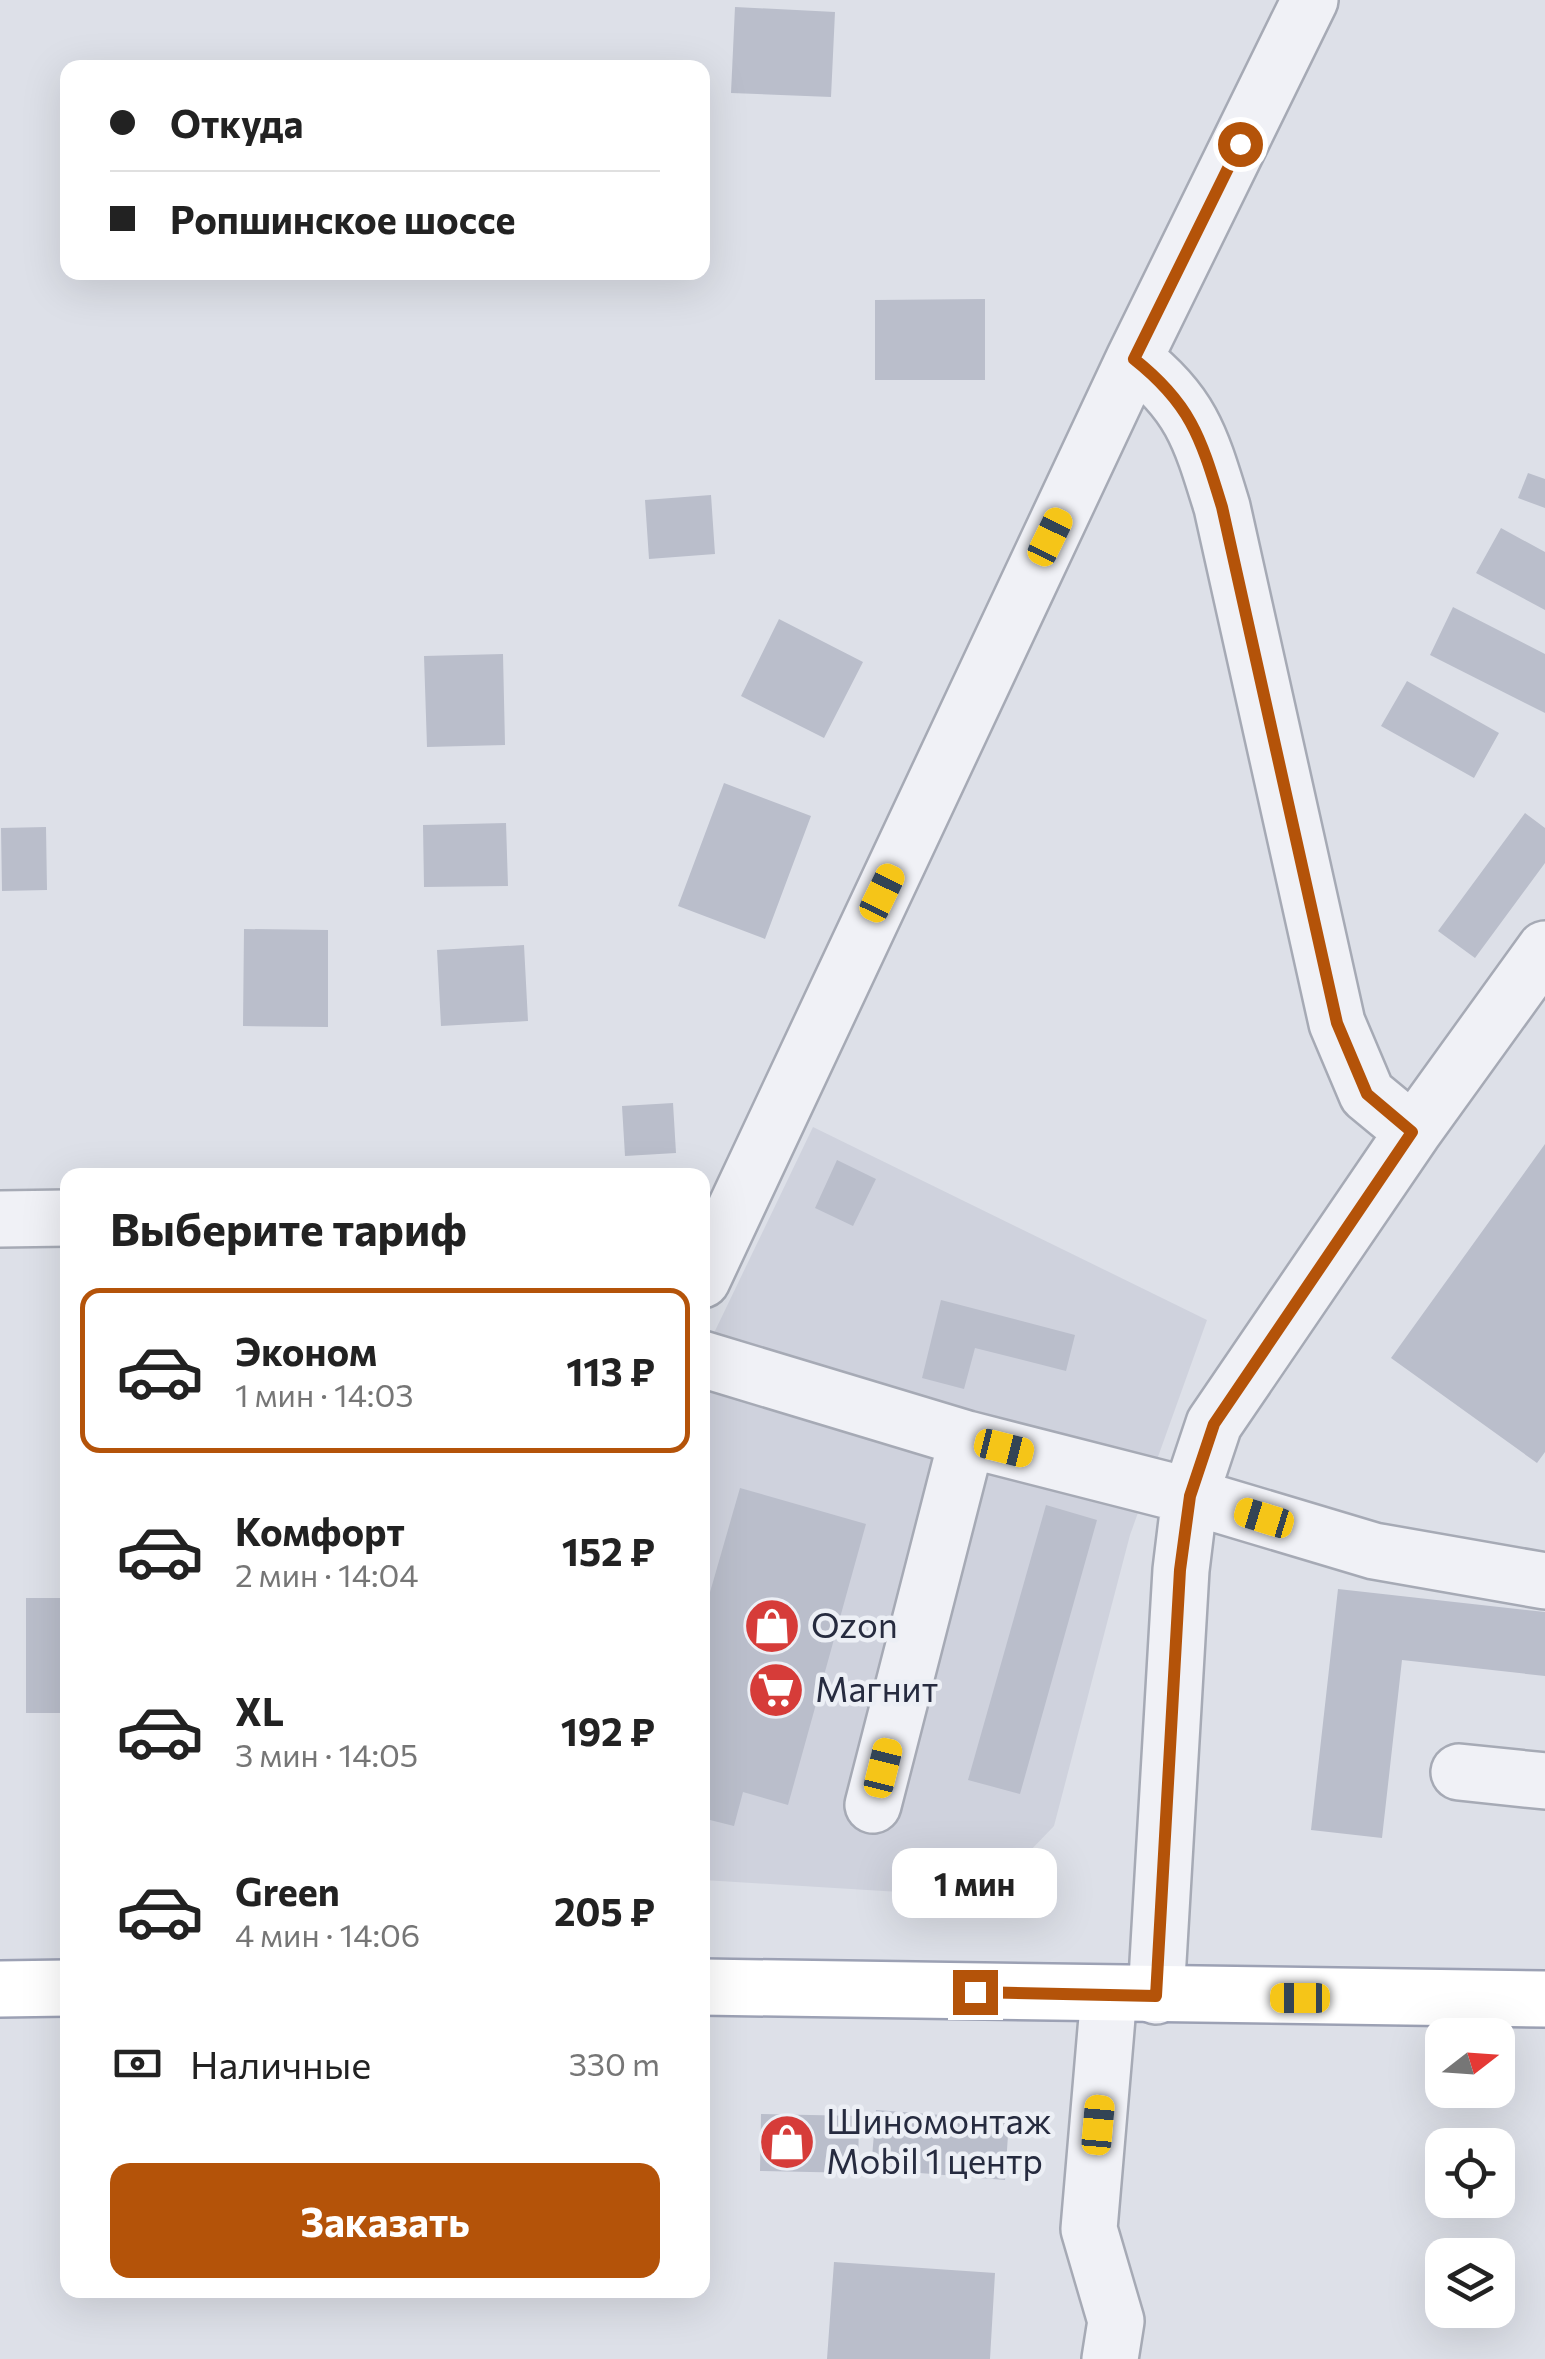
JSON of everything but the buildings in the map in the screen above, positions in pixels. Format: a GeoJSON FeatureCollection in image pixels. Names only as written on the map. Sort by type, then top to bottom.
{"type":"FeatureCollection","features":[{"type":"Feature","properties":{"kind":"main road"},"geometry":{"type":"LineString","coordinates":[[710,1987],[1545,2000]]}},
{"type":"Feature","properties":{"kind":"main road"},"geometry":{"type":"LineString","coordinates":[[0,1989],[60,1988]]}},
{"type":"Feature","properties":{"kind":"street"},"geometry":{"type":"LineString","coordinates":[[710,1242],[716,1214],[1310,0]]}},
{"type":"Feature","properties":{"kind":"street"},"geometry":{"type":"LineString","coordinates":[[1134,359],[1171,388],[1202,442],[1222,507],[1337,1023],[1367,1094],[1412,1132]]}},
{"type":"Feature","properties":{"kind":"street"},"geometry":{"type":"LineString","coordinates":[[1110,2359],[1116,2322],[1089,2228],[1133,1995],[1190,1496],[1214,1424],[1412,1132],[1545,950]]}},
{"type":"Feature","properties":{"kind":"street"},"geometry":{"type":"LineString","coordinates":[[0,1219],[60,1218]]}},
{"type":"Feature","properties":{"kind":"street"},"geometry":{"type":"LineString","coordinates":[[710,1362],[1374,1551],[1545,1581]]}},
{"type":"Feature","properties":{"kind":"street"},"geometry":{"type":"LineString","coordinates":[[874,1805],[967,1438]]}},
{"type":"Feature","properties":{"kind":"street"},"geometry":{"type":"LineString","coordinates":[[1460,1772],[1545,1781]]}},
{"type":"Feature","properties":{"kind":"shaded area"},"geometry":{"type":"Polygon","coordinates":[[[813,1127],[1207,1320],[1130,1535],[1054,1826],[1000,1882],[948,1895],[710,1880],[710,1341],[813,1127]]]}},
{"type":"Feature","properties":{"kind":"place","name":"Ozon"},"geometry":{"type":"Point","coordinates":[772,1626]}},
{"type":"Feature","properties":{"kind":"place","name":"Магнит"},"geometry":{"type":"Point","coordinates":[776,1690]}},
{"type":"Feature","properties":{"kind":"place","name":"Шиномонтаж Mobil 1 центр"},"geometry":{"type":"Point","coordinates":[787,2142]}},
{"type":"Feature","properties":{"kind":"route"},"geometry":{"type":"LineString","coordinates":[[975,1992],[1156,1996],[1180,1570],[1190,1496],[1214,1424],[1412,1132],[1367,1094],[1337,1023],[1222,507],[1202,442],[1171,388],[1134,359],[1240,144]]}}]}
